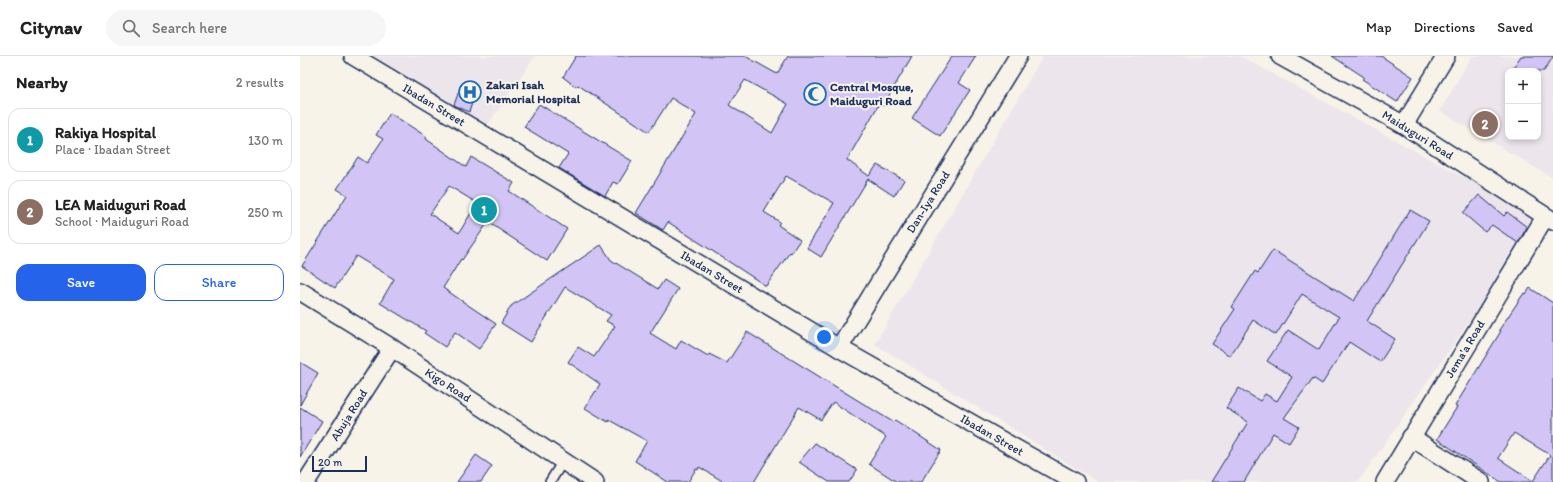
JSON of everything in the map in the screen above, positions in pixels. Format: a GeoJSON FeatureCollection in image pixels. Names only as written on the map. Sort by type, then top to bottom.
{"type":"FeatureCollection","features":[{"type":"Feature","properties":{"kind":"street","name":"Ibadan Street"},"geometry":{"type":"LineString","coordinates":[[353,56],[839,348],[1075,482]]}},
{"type":"Feature","properties":{"kind":"street","name":"Dan-Iya Road"},"geometry":{"type":"LineString","coordinates":[[839,348],[1018,56]]}},
{"type":"Feature","properties":{"kind":"street","name":"Maiduguri Road"},"geometry":{"type":"LineString","coordinates":[[1280,56],[1404,125],[1549,219]]}},
{"type":"Feature","properties":{"kind":"street"},"geometry":{"type":"LineString","coordinates":[[1404,125],[1446,56]]}},
{"type":"Feature","properties":{"kind":"street","name":"Jema'a Road"},"geometry":{"type":"LineString","coordinates":[[1385,482],[1411,437],[1549,219]]}},
{"type":"Feature","properties":{"kind":"street","name":"Kigo Road"},"geometry":{"type":"LineString","coordinates":[[300,291],[392,348],[595,482]]}},
{"type":"Feature","properties":{"kind":"street","name":"Abuja Road"},"geometry":{"type":"LineString","coordinates":[[306,482],[392,348]]}},
{"type":"Feature","properties":{"kind":"street"},"geometry":{"type":"LineString","coordinates":[[1411,437],[1481,482]]}},
{"type":"Feature","properties":{"kind":"lane"},"geometry":{"type":"LineString","coordinates":[[550,482],[563,461]]}},
{"type":"Feature","properties":{"kind":"shaded area","name":"Zakari Isah Memorial Hospital"},"geometry":{"type":"Polygon","coordinates":[[[374,56],[535,56],[485,129],[374,56]]]}},
{"type":"Feature","properties":{"kind":"shaded area"},"geometry":{"type":"Polygon","coordinates":[[[1043,56],[1240,56],[1540,219],[1358,482],[1098,482],[875,344],[1043,56]]]}},
{"type":"Feature","properties":{"kind":"shaded area"},"geometry":{"type":"Polygon","coordinates":[[[1472,56],[1553,56],[1553,178],[1440,111],[1472,56]]]}},
{"type":"Feature","properties":{"kind":"building"},"geometry":{"type":"Polygon","coordinates":[[[576,56],[745,56],[777,74],[788,56],[912,56],[883,106],[879,104],[847,160],[869,176],[877,165],[904,180],[894,196],[868,179],[821,257],[807,248],[834,203],[786,176],[764,212],[780,222],[778,225],[800,240],[766,286],[668,222],[663,230],[636,213],[696,114],[671,98],[649,132],[578,85],[576,87],[563,77],[576,56]],[[745,80],[729,105],[772,133],[788,104],[745,80]]]}},
{"type":"Feature","properties":{"kind":"building"},"geometry":{"type":"Polygon","coordinates":[[[952,56],[976,56],[959,83],[970,90],[940,136],[912,118],[952,56]]]}},
{"type":"Feature","properties":{"kind":"building"},"geometry":{"type":"Polygon","coordinates":[[[1332,56],[1381,56],[1413,77],[1397,102],[1362,79],[1364,77],[1332,56]]]}},
{"type":"Feature","properties":{"kind":"building"},"geometry":{"type":"Polygon","coordinates":[[[1521,56],[1553,56],[1544,71],[1541,71],[1541,68],[1513,68],[1521,56]]]}},
{"type":"Feature","properties":{"kind":"building"},"geometry":{"type":"Polygon","coordinates":[[[459,91],[474,97],[469,112],[454,105],[459,91]]]}},
{"type":"Feature","properties":{"kind":"building"},"geometry":{"type":"Polygon","coordinates":[[[539,104],[632,161],[618,184],[613,182],[605,196],[559,168],[568,154],[524,127],[539,104]]]}},
{"type":"Feature","properties":{"kind":"building"},"geometry":{"type":"Polygon","coordinates":[[[390,113],[427,137],[426,139],[466,167],[471,157],[514,183],[509,191],[567,229],[547,261],[488,222],[462,260],[461,259],[443,288],[496,324],[479,349],[455,332],[445,347],[424,333],[426,331],[380,303],[394,279],[356,256],[335,288],[302,266],[347,195],[337,189],[358,157],[367,163],[383,139],[376,135],[390,113]],[[449,186],[430,214],[459,233],[477,203],[449,186]]]}},
{"type":"Feature","properties":{"kind":"building"},"geometry":{"type":"Polygon","coordinates":[[[1479,195],[1504,216],[1507,212],[1527,227],[1518,243],[1492,225],[1485,232],[1463,213],[1479,195]]]}},
{"type":"Feature","properties":{"kind":"building"},"geometry":{"type":"Polygon","coordinates":[[[1410,210],[1429,221],[1367,321],[1395,339],[1380,362],[1349,342],[1322,384],[1313,378],[1284,418],[1299,427],[1289,443],[1273,433],[1244,482],[1211,482],[1248,422],[1226,408],[1239,388],[1260,401],[1265,394],[1277,401],[1292,377],[1267,361],[1288,330],[1319,350],[1339,317],[1302,294],[1276,335],[1253,320],[1230,356],[1212,344],[1235,309],[1232,307],[1255,271],[1258,273],[1273,250],[1354,301],[1410,210]]]}},
{"type":"Feature","properties":{"kind":"building"},"geometry":{"type":"Polygon","coordinates":[[[601,245],[611,260],[658,289],[664,280],[678,289],[650,333],[676,349],[681,340],[708,356],[709,354],[727,363],[747,332],[893,422],[895,420],[941,450],[921,482],[897,482],[869,464],[886,437],[833,402],[821,420],[799,407],[754,482],[724,482],[699,467],[698,470],[696,469],[688,482],[668,482],[635,461],[647,441],[609,420],[608,422],[585,408],[600,384],[568,362],[578,347],[594,357],[615,326],[606,321],[611,315],[565,287],[531,342],[501,323],[511,306],[601,245]]]}},
{"type":"Feature","properties":{"kind":"building"},"geometry":{"type":"Polygon","coordinates":[[[1530,288],[1553,303],[1553,482],[1501,482],[1437,439],[1457,407],[1455,406],[1501,331],[1499,330],[1524,293],[1526,294],[1530,288]],[[1514,433],[1498,458],[1533,481],[1550,455],[1514,433]]]}},
{"type":"Feature","properties":{"kind":"building"},"geometry":{"type":"Polygon","coordinates":[[[300,362],[318,373],[300,405],[300,362]]]}},
{"type":"Feature","properties":{"kind":"building"},"geometry":{"type":"Polygon","coordinates":[[[300,407],[322,421],[300,457],[300,407]]]}},
{"type":"Feature","properties":{"kind":"building"},"geometry":{"type":"Polygon","coordinates":[[[815,443],[857,470],[849,482],[829,482],[799,462],[815,443]]]}},
{"type":"Feature","properties":{"kind":"building"},"geometry":{"type":"Polygon","coordinates":[[[476,455],[492,466],[481,482],[457,482],[476,455]]]}},
{"type":"Feature","properties":{"kind":"place","name":"Zakari Isah Memorial Hospital"},"geometry":{"type":"Point","coordinates":[470,92]}},
{"type":"Feature","properties":{"kind":"place","name":"Central Mosque, Maiduguri Road"},"geometry":{"type":"Point","coordinates":[815,94]}},
{"type":"Feature","properties":{"kind":"place","name":"LEA Maiduguri Road"},"geometry":{"type":"Point","coordinates":[1485,124]}},
{"type":"Feature","properties":{"kind":"place","name":"Rakiya Hospital"},"geometry":{"type":"Point","coordinates":[484,210]}}]}
